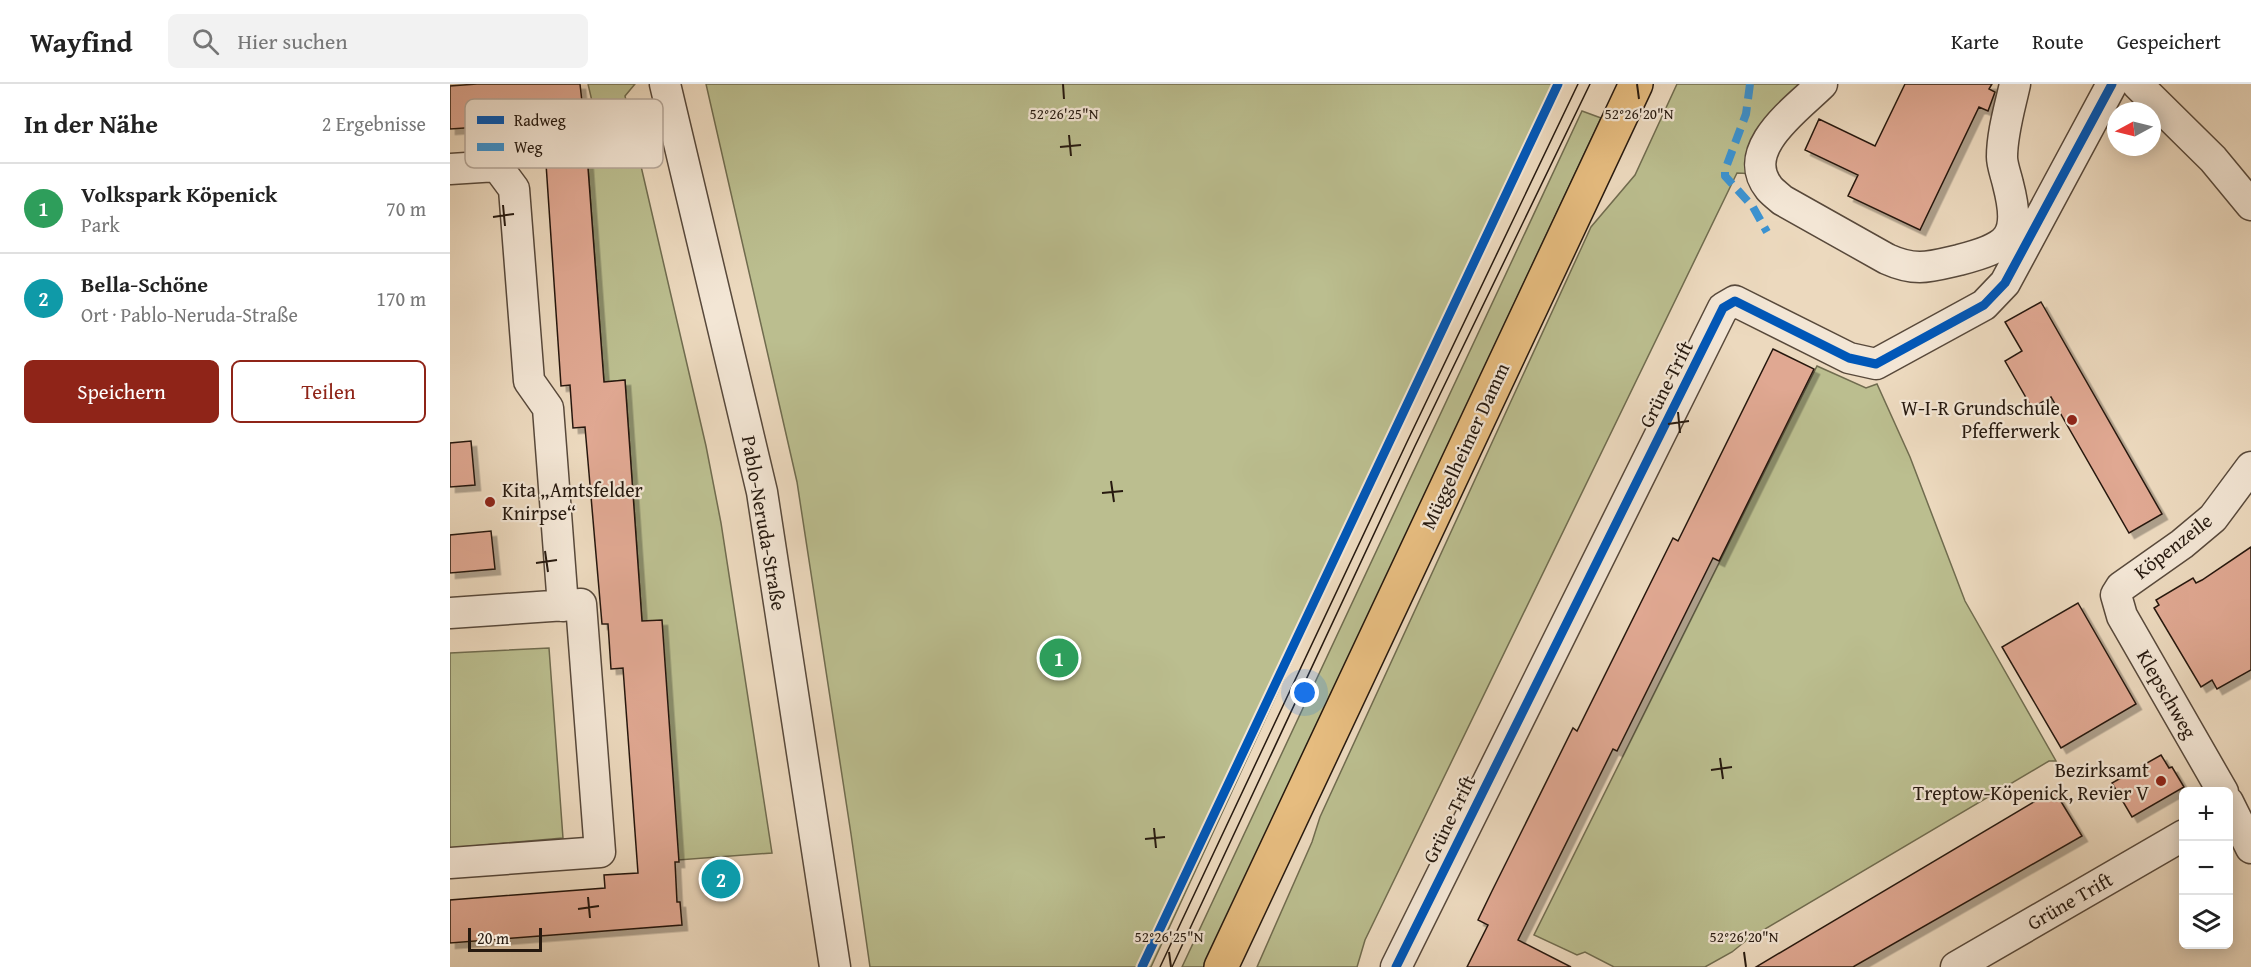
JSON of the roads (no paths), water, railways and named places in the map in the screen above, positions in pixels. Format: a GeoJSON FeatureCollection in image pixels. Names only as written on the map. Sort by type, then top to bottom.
{"type":"FeatureCollection","features":[{"type":"Feature","properties":{"kind":"main road","name":"Müggelheimer Damm"},"geometry":{"type":"LineString","coordinates":[[1221,967],[1636,84]]}},
{"type":"Feature","properties":{"kind":"main road","name":"Müggelheimer Damm"},"geometry":{"type":"LineString","coordinates":[[1240,967],[1288,865],[1295,808]]}},
{"type":"Feature","properties":{"kind":"street","name":"Pablo-Neruda-Straße"},"geometry":{"type":"LineString","coordinates":[[665,84],[762,492],[835,967]]}},
{"type":"Feature","properties":{"kind":"street"},"geometry":{"type":"LineString","coordinates":[[1822,84],[1767,138],[1760,160],[1762,176],[1769,188],[1782,200],[1887,259],[1904,267],[1925,268],[1989,252],[2000,246],[2010,233],[2014,220],[2013,207],[2001,158],[2016,84]]}},
{"type":"Feature","properties":{"kind":"street","name":"Grüne Trift"},"geometry":{"type":"LineString","coordinates":[[1396,967],[1723,308],[1735,301],[1846,356],[1870,364],[1885,361],[1955,322],[1984,305],[2005,283],[2112,84]]}},
{"type":"Feature","properties":{"kind":"street"},"geometry":{"type":"LineString","coordinates":[[2137,84],[2213,159],[2251,205]]}},
{"type":"Feature","properties":{"kind":"street"},"geometry":{"type":"LineString","coordinates":[[450,169],[465,168]]}},
{"type":"Feature","properties":{"kind":"street"},"geometry":{"type":"LineString","coordinates":[[450,863],[600,852],[548,408],[530,381],[514,189],[498,168]]}},
{"type":"Feature","properties":{"kind":"street","name":"Köpenzeile"},"geometry":{"type":"LineString","coordinates":[[2116,595],[2121,586],[2182,544],[2213,518],[2251,467]]}},
{"type":"Feature","properties":{"kind":"street","name":"Klepschweg"},"geometry":{"type":"LineString","coordinates":[[2116,595],[2122,616],[2225,787]]}},
{"type":"Feature","properties":{"kind":"street"},"geometry":{"type":"LineString","coordinates":[[450,614],[572,605]]}},
{"type":"Feature","properties":{"kind":"street","name":"Klepschweg"},"geometry":{"type":"LineString","coordinates":[[2233,801],[2251,848]]}},
{"type":"Feature","properties":{"kind":"street","name":"Grüne Trift"},"geometry":{"type":"LineString","coordinates":[[1956,967],[2179,838]]}},
{"type":"Feature","properties":{"kind":"tram line"},"geometry":{"type":"LineString","coordinates":[[1160,967],[1578,84]]}},
{"type":"Feature","properties":{"kind":"tram line"},"geometry":{"type":"LineString","coordinates":[[1172,967],[1415,446],[1590,84]]}},
{"type":"Feature","properties":{"kind":"place","name":"W-I-R Grundschule Pfefferwerk"},"geometry":{"type":"Point","coordinates":[2072,420]}},
{"type":"Feature","properties":{"kind":"place","name":"Kita „Amtsfelder Knirpse“"},"geometry":{"type":"Point","coordinates":[490,502]}},
{"type":"Feature","properties":{"kind":"place","name":"Volkspark Köpenick"},"geometry":{"type":"Point","coordinates":[1059,658]}},
{"type":"Feature","properties":{"kind":"place","name":"Bezirksamt Treptow-Köpenick, Revier V"},"geometry":{"type":"Point","coordinates":[2161,781]}},
{"type":"Feature","properties":{"kind":"place","name":"Bella-Schöne"},"geometry":{"type":"Point","coordinates":[721,879]}}]}
